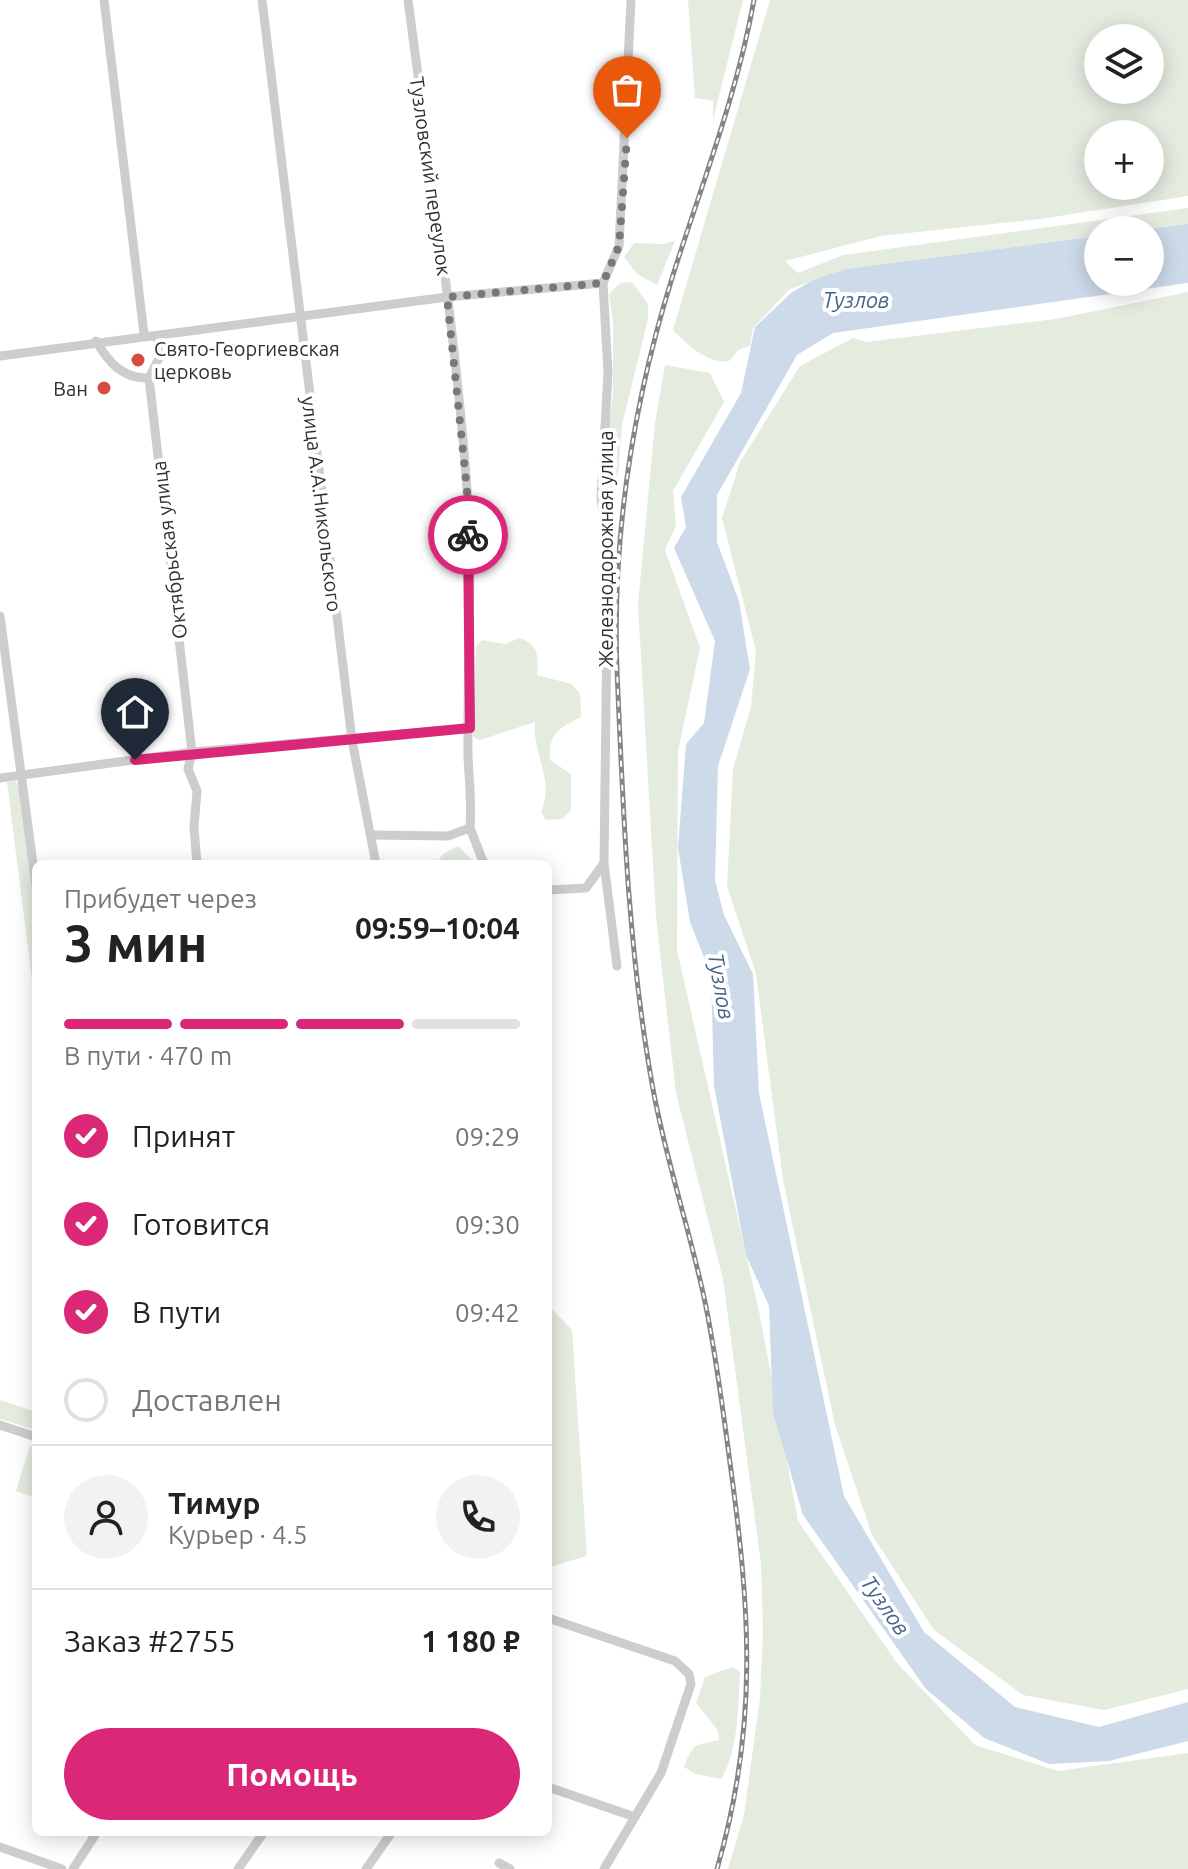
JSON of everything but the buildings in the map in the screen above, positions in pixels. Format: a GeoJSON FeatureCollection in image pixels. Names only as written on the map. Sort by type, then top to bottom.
{"type":"FeatureCollection","features":[{"type":"Feature","properties":{"kind":"street"},"geometry":{"type":"LineString","coordinates":[[104,0],[144,334]]}},
{"type":"Feature","properties":{"kind":"street","name":"улица А.А.Никольского"},"geometry":{"type":"LineString","coordinates":[[262,0],[352,740],[375,860]]}},
{"type":"Feature","properties":{"kind":"street","name":"Тузловский переулок"},"geometry":{"type":"LineString","coordinates":[[408,0],[447,297],[467,490],[470,828]]}},
{"type":"Feature","properties":{"kind":"street","name":"Железнодорожная улица"},"geometry":{"type":"LineString","coordinates":[[617,966],[604,863],[608,551],[601,498],[608,373],[603,283],[619,246],[631,0]]}},
{"type":"Feature","properties":{"kind":"street"},"geometry":{"type":"LineString","coordinates":[[0,356],[298,315],[603,283]]}},
{"type":"Feature","properties":{"kind":"street","name":"Октябрьская улица"},"geometry":{"type":"LineString","coordinates":[[157,336],[159,358],[149,378],[192,752],[188,769],[197,791],[194,827],[197,860]]}},
{"type":"Feature","properties":{"kind":"street"},"geometry":{"type":"LineString","coordinates":[[96,341],[108,360],[126,375],[149,378]]}},
{"type":"Feature","properties":{"kind":"street"},"geometry":{"type":"LineString","coordinates":[[0,616],[33,860]]}},
{"type":"Feature","properties":{"kind":"street"},"geometry":{"type":"LineString","coordinates":[[0,778],[192,752],[470,728]]}},
{"type":"Feature","properties":{"kind":"street"},"geometry":{"type":"LineString","coordinates":[[372,835],[448,836],[470,828],[482,860]]}},
{"type":"Feature","properties":{"kind":"street"},"geometry":{"type":"LineString","coordinates":[[552,890],[586,888],[604,863]]}},
{"type":"Feature","properties":{"kind":"street"},"geometry":{"type":"LineString","coordinates":[[0,1425],[32,1436]]}},
{"type":"Feature","properties":{"kind":"street"},"geometry":{"type":"LineString","coordinates":[[552,1619],[675,1661],[689,1674],[690,1694],[661,1773],[604,1869]]}},
{"type":"Feature","properties":{"kind":"street"},"geometry":{"type":"LineString","coordinates":[[552,1788],[635,1817]]}},
{"type":"Feature","properties":{"kind":"street"},"geometry":{"type":"LineString","coordinates":[[73,1869],[94,1836]]}},
{"type":"Feature","properties":{"kind":"street"},"geometry":{"type":"LineString","coordinates":[[238,1869],[261,1836]]}},
{"type":"Feature","properties":{"kind":"street"},"geometry":{"type":"LineString","coordinates":[[366,1869],[389,1836]]}},
{"type":"Feature","properties":{"kind":"street"},"geometry":{"type":"LineString","coordinates":[[0,1847],[46,1866],[62,1869]]}},
{"type":"Feature","properties":{"kind":"street"},"geometry":{"type":"LineString","coordinates":[[499,1863],[510,1869]]}},
{"type":"Feature","properties":{"kind":"shaded area"},"geometry":{"type":"Polygon","coordinates":[[[688,0],[743,0],[713,120],[713,101],[695,98],[688,0]]]}},
{"type":"Feature","properties":{"kind":"shaded area"},"geometry":{"type":"Polygon","coordinates":[[[770,0],[1188,0],[1188,196],[1164,200],[1164,120],[1084,120],[1084,200],[1162,200],[1040,219],[881,236],[785,261],[798,273],[843,255],[1084,222],[1084,238],[846,269],[790,289],[753,328],[750,346],[738,350],[729,361],[713,360],[673,330],[770,0]]]}},
{"type":"Feature","properties":{"kind":"shaded area"},"geometry":{"type":"Polygon","coordinates":[[[1188,208],[1188,224],[1164,227],[1164,216],[1129,216],[1188,208]]]}},
{"type":"Feature","properties":{"kind":"shaded area"},"geometry":{"type":"Polygon","coordinates":[[[675,241],[657,285],[637,274],[624,257],[634,243],[664,244],[675,241]]]}},
{"type":"Feature","properties":{"kind":"shaded area"},"geometry":{"type":"Polygon","coordinates":[[[632,282],[648,304],[648,319],[622,425],[616,498],[610,506],[606,499],[605,461],[613,393],[613,322],[609,294],[620,283],[632,282]]]}},
{"type":"Feature","properties":{"kind":"shaded area"},"geometry":{"type":"Polygon","coordinates":[[[1188,292],[1188,1689],[1104,1710],[1023,1695],[934,1630],[872,1535],[835,1425],[783,1180],[756,974],[727,886],[733,769],[751,707],[756,651],[722,518],[740,462],[800,366],[853,338],[866,342],[1056,319],[1188,292]]]}},
{"type":"Feature","properties":{"kind":"shaded area"},"geometry":{"type":"Polygon","coordinates":[[[665,365],[710,373],[724,402],[673,491],[676,526],[665,550],[700,648],[678,751],[677,950],[760,1316],[798,1521],[897,1663],[975,1745],[1058,1771],[1188,1753],[1188,1869],[728,1869],[744,1815],[760,1698],[763,1631],[761,1564],[723,1279],[676,1093],[656,917],[638,605],[655,423],[665,365]]]}},
{"type":"Feature","properties":{"kind":"shaded area"},"geometry":{"type":"Polygon","coordinates":[[[519,638],[534,647],[537,675],[571,684],[580,693],[581,717],[556,733],[550,751],[550,760],[571,774],[571,810],[562,819],[546,820],[541,812],[546,789],[535,722],[480,740],[473,737],[476,646],[482,640],[506,644],[519,638]]]}},
{"type":"Feature","properties":{"kind":"shaded area"},"geometry":{"type":"Polygon","coordinates":[[[15,781],[19,787],[32,888],[32,980],[7,782],[15,781]]]}},
{"type":"Feature","properties":{"kind":"shaded area"},"geometry":{"type":"Polygon","coordinates":[[[459,846],[471,860],[439,860],[443,854],[459,846]]]}},
{"type":"Feature","properties":{"kind":"shaded area"},"geometry":{"type":"Polygon","coordinates":[[[552,1309],[572,1330],[587,1556],[552,1566],[552,1309]]]}},
{"type":"Feature","properties":{"kind":"shaded area"},"geometry":{"type":"Polygon","coordinates":[[[0,1400],[32,1411],[32,1429],[0,1419],[0,1400]]]}},
{"type":"Feature","properties":{"kind":"shaded area"},"geometry":{"type":"Polygon","coordinates":[[[30,1446],[32,1447],[32,1497],[16,1491],[30,1446]]]}},
{"type":"Feature","properties":{"kind":"shaded area"},"geometry":{"type":"Polygon","coordinates":[[[733,1667],[740,1672],[736,1727],[727,1767],[721,1779],[696,1774],[684,1767],[690,1753],[700,1744],[719,1740],[717,1729],[696,1703],[705,1677],[733,1667]]]}},
{"type":"Feature","properties":{"kind":"water","name":"Тузлов"},"geometry":{"type":"Polygon","coordinates":[[[1188,224],[1188,283],[1164,286],[1164,227],[1188,224]]]}},
{"type":"Feature","properties":{"kind":"water","name":"Тузлов"},"geometry":{"type":"Polygon","coordinates":[[[1084,238],[1084,296],[1096,296],[833,333],[797,355],[717,495],[717,542],[739,601],[750,669],[718,766],[715,880],[724,915],[753,974],[759,1093],[844,1496],[924,1632],[1015,1707],[1099,1727],[1188,1702],[1188,1741],[1109,1761],[1049,1764],[984,1738],[926,1689],[803,1515],[773,1413],[769,1306],[746,1255],[714,1086],[711,975],[690,922],[678,848],[686,744],[704,723],[715,641],[674,548],[686,527],[681,497],[741,393],[755,327],[791,293],[815,279],[846,269],[1084,238]]]}},
{"type":"Feature","properties":{"kind":"railway"},"geometry":{"type":"LineString","coordinates":[[717,1869],[740,1765],[747,1666],[746,1617],[737,1516],[716,1362],[699,1275],[658,1116],[638,985],[628,880],[616,620],[622,520],[636,421],[659,323],[729,105],[754,0]]}},
{"type":"Feature","properties":{"kind":"way so far"},"geometry":{"type":"LineString","coordinates":[[468,535],[467,490],[447,297],[603,283],[619,246],[627,138]]}},
{"type":"Feature","properties":{"kind":"place","name":"Свято-Георгиевская церковь"},"geometry":{"type":"Point","coordinates":[138,360]}},
{"type":"Feature","properties":{"kind":"place","name":"Ван"},"geometry":{"type":"Point","coordinates":[104,388]}},
{"type":"Feature","properties":{"kind":"route"},"geometry":{"type":"LineString","coordinates":[[135,760],[192,752],[470,728],[468,535]]}}]}
